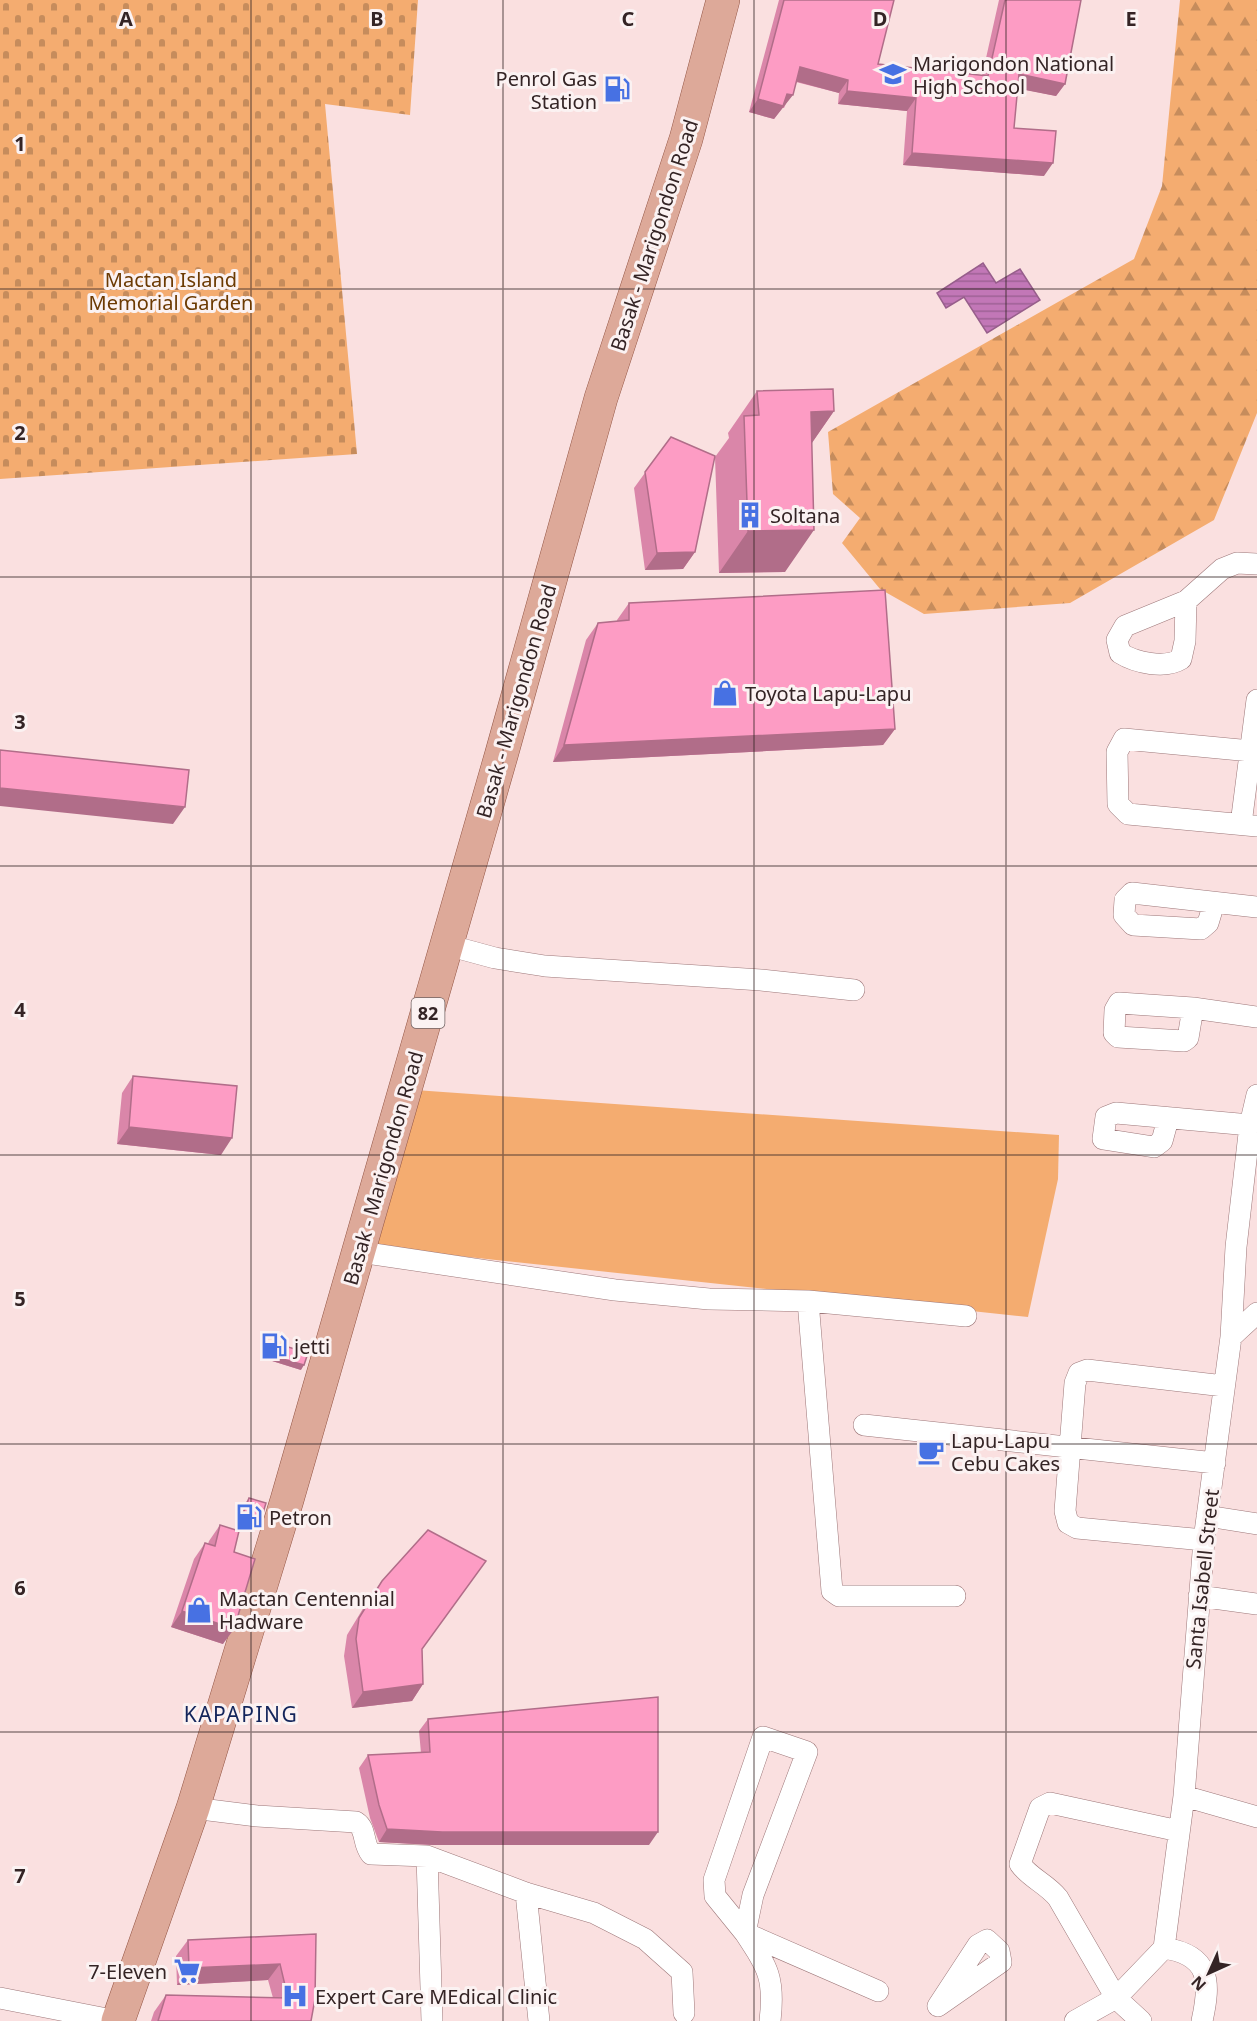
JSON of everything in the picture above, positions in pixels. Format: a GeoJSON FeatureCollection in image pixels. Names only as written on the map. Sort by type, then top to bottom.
{"type":"FeatureCollection","features":[{"type":"Feature","properties":{"kind":"main road","name":"Basak - Marigondon Road"},"geometry":{"type":"LineString","coordinates":[[118,2021],[193,1808],[360,1252],[601,398],[686,139],[723,0]]}},
{"type":"Feature","properties":{"kind":"street"},"geometry":{"type":"LineString","coordinates":[[1186,601],[1222,569],[1237,563],[1257,564]]}},
{"type":"Feature","properties":{"kind":"street"},"geometry":{"type":"LineString","coordinates":[[1251,751],[1124,739],[1117,752],[1118,804],[1128,814],[1249,825],[1251,751],[1257,700]]}},
{"type":"Feature","properties":{"kind":"street"},"geometry":{"type":"LineString","coordinates":[[1214,903],[1257,907]]}},
{"type":"Feature","properties":{"kind":"street"},"geometry":{"type":"LineString","coordinates":[[447,945],[545,966],[750,979],[854,990]]}},
{"type":"Feature","properties":{"kind":"street"},"geometry":{"type":"LineString","coordinates":[[1193,1008],[1257,1017]]}},
{"type":"Feature","properties":{"kind":"street","name":"Santa Isabell Street"},"geometry":{"type":"LineString","coordinates":[[1164,1948],[1184,1796],[1204,1540],[1231,1337],[1236,1247],[1250,1125],[1257,1095]]}},
{"type":"Feature","properties":{"kind":"street"},"geometry":{"type":"LineString","coordinates":[[1167,1119],[1250,1125]]}},
{"type":"Feature","properties":{"kind":"street"},"geometry":{"type":"LineString","coordinates":[[360,1252],[615,1290],[709,1299],[808,1301],[966,1316]]}},
{"type":"Feature","properties":{"kind":"street"},"geometry":{"type":"LineString","coordinates":[[808,1301],[832,1591],[839,1596],[955,1596]]}},
{"type":"Feature","properties":{"kind":"street"},"geometry":{"type":"LineString","coordinates":[[1231,1337],[1257,1313]]}},
{"type":"Feature","properties":{"kind":"street"},"geometry":{"type":"LineString","coordinates":[[1204,1540],[1077,1528],[1068,1523],[1065,1511],[1075,1383],[1079,1372],[1087,1370],[1224,1386]]}},
{"type":"Feature","properties":{"kind":"street"},"geometry":{"type":"LineString","coordinates":[[864,1425],[1215,1462]]}},
{"type":"Feature","properties":{"kind":"street"},"geometry":{"type":"LineString","coordinates":[[1207,1516],[1257,1524]]}},
{"type":"Feature","properties":{"kind":"street"},"geometry":{"type":"LineString","coordinates":[[1199,1596],[1257,1604]]}},
{"type":"Feature","properties":{"kind":"street"},"geometry":{"type":"LineString","coordinates":[[745,1933],[753,1895],[807,1752],[763,1737],[714,1880],[715,1896],[745,1933],[768,1968],[772,1996],[770,2021]]}},
{"type":"Feature","properties":{"kind":"street"},"geometry":{"type":"LineString","coordinates":[[1184,1796],[1257,1817]]}},
{"type":"Feature","properties":{"kind":"street"},"geometry":{"type":"LineString","coordinates":[[1142,2021],[1116,1998],[1058,1898],[1047,1884],[1026,1874],[1020,1864],[1021,1853],[1040,1808],[1050,1803],[1179,1831]]}},
{"type":"Feature","properties":{"kind":"street"},"geometry":{"type":"LineString","coordinates":[[193,1808],[257,1816],[356,1822],[363,1828],[367,1849],[371,1854],[427,1856],[526,1893],[594,1913],[645,1940],[667,1956],[682,1972],[684,2013]]}},
{"type":"Feature","properties":{"kind":"street"},"geometry":{"type":"LineString","coordinates":[[427,1856],[432,2021]]}},
{"type":"Feature","properties":{"kind":"street"},"geometry":{"type":"LineString","coordinates":[[526,1893],[539,2021]]}},
{"type":"Feature","properties":{"kind":"street"},"geometry":{"type":"LineString","coordinates":[[745,1933],[878,1991]]}},
{"type":"Feature","properties":{"kind":"street"},"geometry":{"type":"LineString","coordinates":[[1075,2021],[1116,1998],[1164,1948],[1183,1951],[1205,1970],[1207,1986],[1202,2021]]}},
{"type":"Feature","properties":{"kind":"street"},"geometry":{"type":"LineString","coordinates":[[0,1998],[118,2021]]}},
{"type":"Feature","properties":{"kind":"green space","name":"Mactan Island Memorial Garden"},"geometry":{"type":"Polygon","coordinates":[[[0,0],[418,0],[410,115],[325,104],[357,454],[0,479],[0,0]]]}},
{"type":"Feature","properties":{"kind":"green space"},"geometry":{"type":"Polygon","coordinates":[[[1180,0],[1257,0],[1257,413],[1214,520],[1070,603],[924,614],[880,589],[842,543],[860,518],[833,494],[828,432],[1134,259],[1162,186],[1180,0]]]}},
{"type":"Feature","properties":{"kind":"green space"},"geometry":{"type":"Polygon","coordinates":[[[415,1090],[1059,1135],[1058,1179],[1028,1317],[375,1247],[415,1090]]]}},
{"type":"Feature","properties":{"kind":"shaded area"},"geometry":{"type":"Polygon","coordinates":[[[983,263],[996,283],[1020,269],[1040,300],[987,333],[964,297],[946,308],[937,293],[983,263]]]}},
{"type":"Feature","properties":{"kind":"building"},"geometry":{"type":"Polygon","coordinates":[[[784,0],[894,0],[878,64],[988,76],[1005,0],[1081,0],[1065,84],[1019,74],[1014,128],[1056,131],[1053,163],[912,153],[916,98],[847,91],[848,80],[800,67],[793,95],[787,94],[783,106],[758,99],[784,0]]]}},
{"type":"Feature","properties":{"kind":"building"},"geometry":{"type":"Polygon","coordinates":[[[833,389],[834,411],[811,412],[814,530],[748,531],[744,416],[759,415],[757,391],[833,389]]]}},
{"type":"Feature","properties":{"kind":"building"},"geometry":{"type":"Polygon","coordinates":[[[671,437],[715,456],[695,552],[657,553],[645,472],[671,437]]]}},
{"type":"Feature","properties":{"kind":"building","name":"Toyota Lapu-Lapu"},"geometry":{"type":"Polygon","coordinates":[[[885,590],[895,729],[564,745],[598,623],[629,620],[629,603],[885,590]]]}},
{"type":"Feature","properties":{"kind":"building"},"geometry":{"type":"Polygon","coordinates":[[[0,750],[189,770],[185,807],[0,788],[0,750]]]}},
{"type":"Feature","properties":{"kind":"building"},"geometry":{"type":"Polygon","coordinates":[[[133,1076],[237,1086],[232,1138],[129,1127],[133,1076]]]}},
{"type":"Feature","properties":{"kind":"building"},"geometry":{"type":"Polygon","coordinates":[[[275,1343],[308,1353],[304,1365],[272,1356],[275,1343]]]}},
{"type":"Feature","properties":{"kind":"building"},"geometry":{"type":"Polygon","coordinates":[[[249,1498],[266,1503],[260,1523],[242,1517],[249,1498]]]}},
{"type":"Feature","properties":{"kind":"building"},"geometry":{"type":"Polygon","coordinates":[[[220,1525],[239,1531],[234,1552],[255,1559],[234,1629],[182,1611],[205,1543],[215,1546],[220,1525]]]}},
{"type":"Feature","properties":{"kind":"building"},"geometry":{"type":"Polygon","coordinates":[[[428,1530],[486,1561],[422,1649],[423,1684],[363,1692],[356,1639],[359,1618],[382,1581],[428,1530]]]}},
{"type":"Feature","properties":{"kind":"building"},"geometry":{"type":"Polygon","coordinates":[[[658,1697],[658,1832],[442,1832],[387,1829],[368,1755],[430,1752],[428,1719],[658,1697]]]}},
{"type":"Feature","properties":{"kind":"building"},"geometry":{"type":"Polygon","coordinates":[[[316,1934],[315,1999],[311,2021],[158,2021],[166,1995],[288,1998],[280,1964],[189,1968],[188,1940],[316,1934]]]}},
{"type":"Feature","properties":{"kind":"place","name":"Marigondon National High School"},"geometry":{"type":"Point","coordinates":[893,74]}},
{"type":"Feature","properties":{"kind":"place","name":"Penrol Gas Station"},"geometry":{"type":"Point","coordinates":[617,89]}},
{"type":"Feature","properties":{"kind":"place","name":"Soltana"},"geometry":{"type":"Point","coordinates":[750,515]}},
{"type":"Feature","properties":{"kind":"place","name":"Toyota Lapu-Lapu"},"geometry":{"type":"Point","coordinates":[725,693]}},
{"type":"Feature","properties":{"kind":"place","name":"jetti"},"geometry":{"type":"Point","coordinates":[274,1346]}},
{"type":"Feature","properties":{"kind":"place","name":"Lapu-Lapu Cebu Cakes"},"geometry":{"type":"Point","coordinates":[931,1452]}},
{"type":"Feature","properties":{"kind":"place","name":"Petron"},"geometry":{"type":"Point","coordinates":[249,1517]}},
{"type":"Feature","properties":{"kind":"place","name":"Mactan Centennial Hadware"},"geometry":{"type":"Point","coordinates":[199,1610]}},
{"type":"Feature","properties":{"kind":"place","name":"7-Eleven"},"geometry":{"type":"Point","coordinates":[187,1971]}},
{"type":"Feature","properties":{"kind":"place","name":"Expert Care MEdical Clinic"},"geometry":{"type":"Point","coordinates":[295,1996]}},
{"type":"Feature","properties":{"kind":"district","name":"KAPAPING"},"geometry":{"type":"Point","coordinates":[241,1714]}}]}
